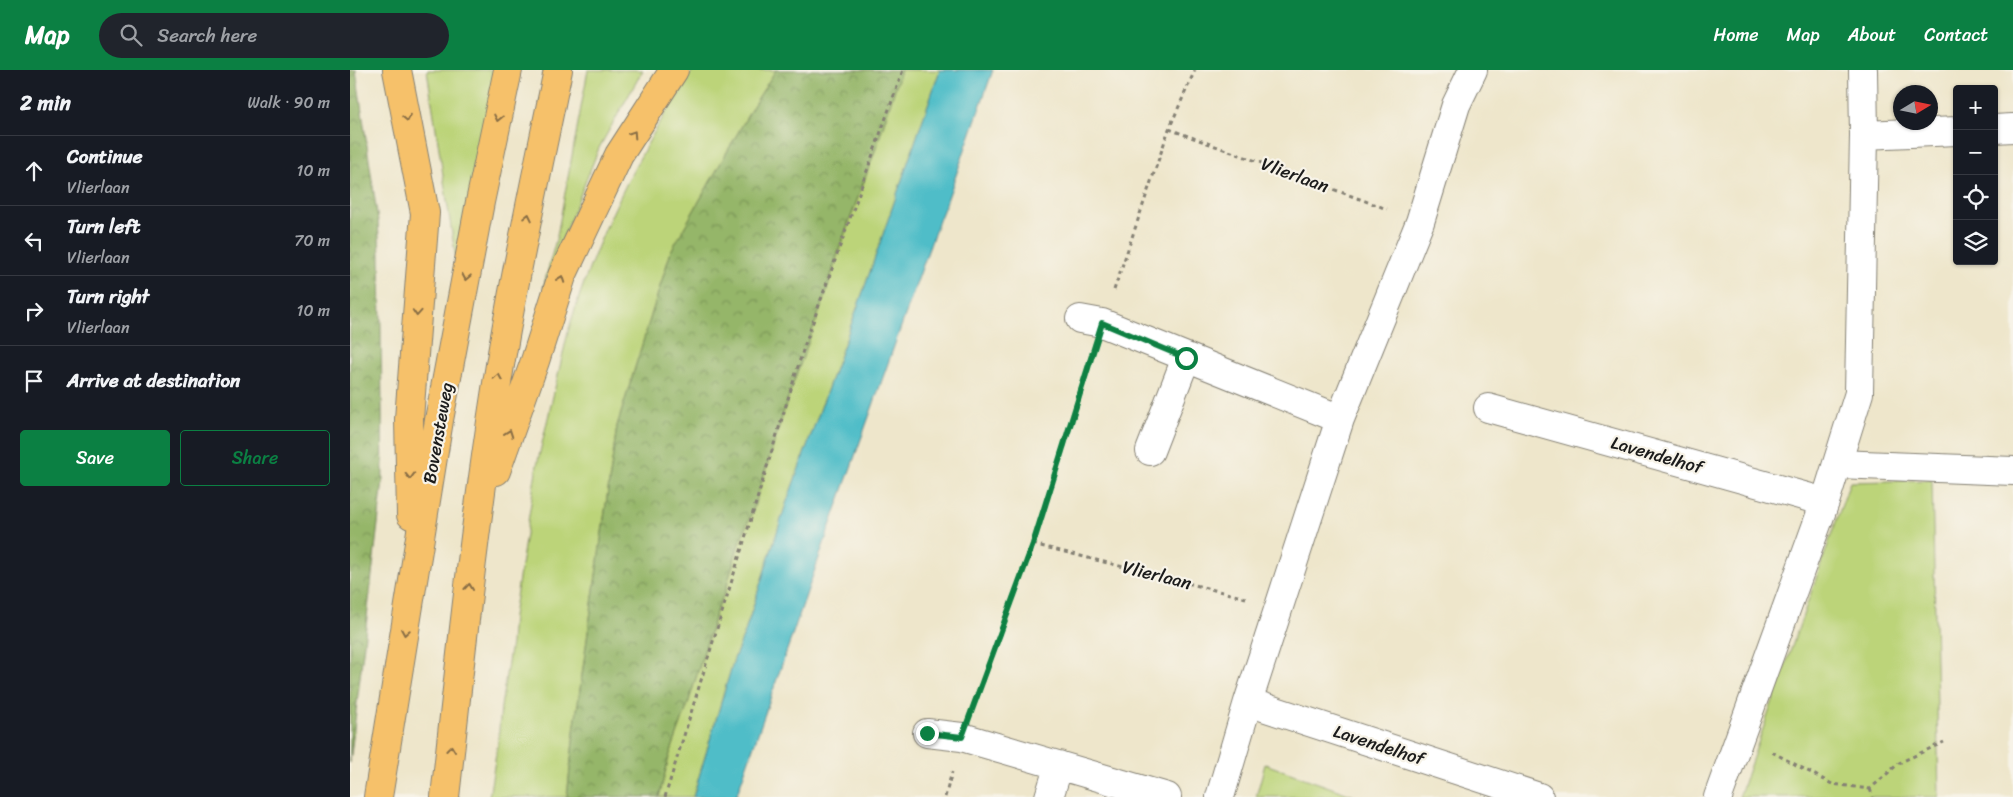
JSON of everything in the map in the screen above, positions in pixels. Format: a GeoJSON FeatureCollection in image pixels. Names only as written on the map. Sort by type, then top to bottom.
{"type":"FeatureCollection","features":[{"type":"Feature","properties":{"kind":"main road"},"geometry":{"type":"LineString","coordinates":[[398,70],[425,213],[409,419],[413,584]]}},
{"type":"Feature","properties":{"kind":"main road","name":"Bovensteweg"},"geometry":{"type":"LineString","coordinates":[[378,797],[443,401],[478,211],[508,70]]}},
{"type":"Feature","properties":{"kind":"main road"},"geometry":{"type":"LineString","coordinates":[[445,797],[476,528],[495,396],[517,269],[558,70]]}},
{"type":"Feature","properties":{"kind":"main road"},"geometry":{"type":"LineString","coordinates":[[476,528],[535,361],[562,276],[619,155],[674,70]]}},
{"type":"Feature","properties":{"kind":"street"},"geometry":{"type":"LineString","coordinates":[[1220,797],[1248,702],[1340,419],[1420,222],[1456,105],[1473,70]]}},
{"type":"Feature","properties":{"kind":"street"},"geometry":{"type":"LineString","coordinates":[[1718,797],[1825,502],[1860,393],[1864,135],[1863,70]]}},
{"type":"Feature","properties":{"kind":"street"},"geometry":{"type":"LineString","coordinates":[[1998,129],[2013,128]]}},
{"type":"Feature","properties":{"kind":"street"},"geometry":{"type":"LineString","coordinates":[[1864,135],[1953,131]]}},
{"type":"Feature","properties":{"kind":"street"},"geometry":{"type":"LineString","coordinates":[[1091,321],[1340,419]]}},
{"type":"Feature","properties":{"kind":"street"},"geometry":{"type":"LineString","coordinates":[[1150,451],[1186,358]]}},
{"type":"Feature","properties":{"kind":"street","name":"Lavendelhof"},"geometry":{"type":"LineString","coordinates":[[1488,408],[1825,502]]}},
{"type":"Feature","properties":{"kind":"street"},"geometry":{"type":"LineString","coordinates":[[1838,464],[2013,471]]}},
{"type":"Feature","properties":{"kind":"street","name":"Lavendelhof"},"geometry":{"type":"LineString","coordinates":[[1248,702],[1539,797]]}},
{"type":"Feature","properties":{"kind":"street"},"geometry":{"type":"LineString","coordinates":[[927,733],[962,737],[1167,797]]}},
{"type":"Feature","properties":{"kind":"street"},"geometry":{"type":"LineString","coordinates":[[1049,797],[1059,766]]}},
{"type":"Feature","properties":{"kind":"path"},"geometry":{"type":"LineString","coordinates":[[665,797],[804,347],[903,70]]}},
{"type":"Feature","properties":{"kind":"path"},"geometry":{"type":"LineString","coordinates":[[945,797],[962,737],[1033,544],[1091,321],[1195,70]]}},
{"type":"Feature","properties":{"kind":"path","name":"Vlierlaan"},"geometry":{"type":"LineString","coordinates":[[1169,129],[1420,222]]}},
{"type":"Feature","properties":{"kind":"path","name":"Vlierlaan"},"geometry":{"type":"LineString","coordinates":[[1033,544],[1280,607]]}},
{"type":"Feature","properties":{"kind":"path"},"geometry":{"type":"LineString","coordinates":[[1739,735],[1832,784],[1870,789],[1899,763],[1944,742]]}},
{"type":"Feature","properties":{"kind":"path"},"geometry":{"type":"LineString","coordinates":[[1870,789],[1874,797]]}},
{"type":"Feature","properties":{"kind":"green space"},"geometry":{"type":"Polygon","coordinates":[[[350,70],[356,70],[378,221],[383,481],[350,763],[350,70]]]}},
{"type":"Feature","properties":{"kind":"green space"},"geometry":{"type":"Polygon","coordinates":[[[427,70],[498,70],[456,260],[427,70]]]}},
{"type":"Feature","properties":{"kind":"green space"},"geometry":{"type":"Polygon","coordinates":[[[588,70],[643,70],[599,148],[543,288],[557,236],[588,70]]]}},
{"type":"Feature","properties":{"kind":"green space"},"geometry":{"type":"Polygon","coordinates":[[[693,70],[776,70],[753,106],[671,251],[617,426],[574,732],[567,797],[489,797],[498,742],[513,616],[537,465],[568,332],[591,263],[620,196],[654,132],[693,70]]]}},
{"type":"Feature","properties":{"kind":"green space"},"geometry":{"type":"Polygon","coordinates":[[[776,70],[901,70],[825,296],[789,395],[753,510],[739,543],[725,592],[717,609],[687,707],[669,757],[659,797],[567,797],[574,732],[617,426],[671,251],[753,106],[776,70]]]}},
{"type":"Feature","properties":{"kind":"green space"},"geometry":{"type":"Polygon","coordinates":[[[901,70],[940,70],[864,289],[786,504],[745,632],[734,659],[693,797],[659,797],[669,757],[687,707],[717,609],[725,592],[739,543],[753,510],[789,395],[825,296],[901,70]]]}},
{"type":"Feature","properties":{"kind":"green space"},"geometry":{"type":"Polygon","coordinates":[[[1932,480],[1939,797],[1739,797],[1850,482],[1932,480]]]}},
{"type":"Feature","properties":{"kind":"green space"},"geometry":{"type":"Polygon","coordinates":[[[1265,764],[1357,797],[1256,797],[1265,764]]]}},
{"type":"Feature","properties":{"kind":"water"},"geometry":{"type":"Polygon","coordinates":[[[940,70],[993,70],[829,529],[736,797],[693,797],[734,659],[745,632],[786,504],[864,289],[940,70]]]}},
{"type":"Feature","properties":{"kind":"route"},"geometry":{"type":"LineString","coordinates":[[927,733],[962,737],[1033,544],[1102,323],[1186,358]]}}]}
